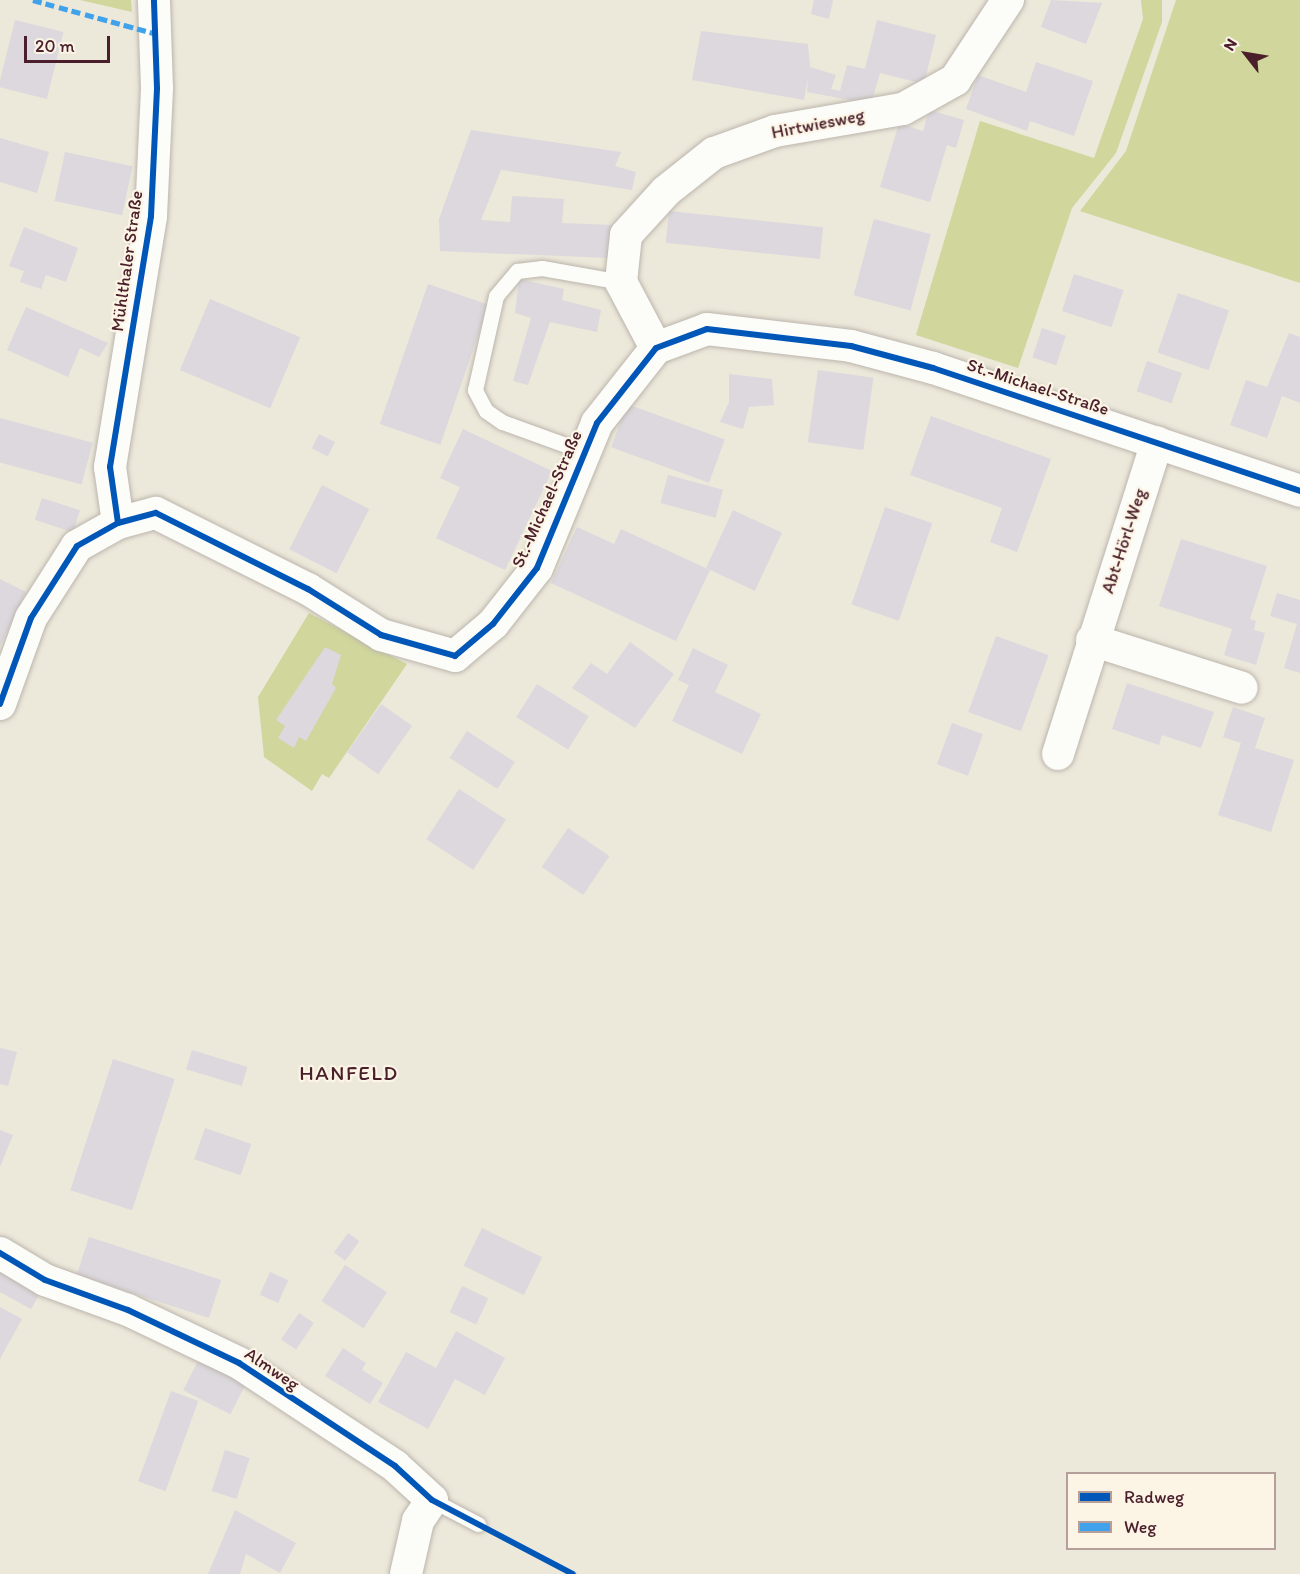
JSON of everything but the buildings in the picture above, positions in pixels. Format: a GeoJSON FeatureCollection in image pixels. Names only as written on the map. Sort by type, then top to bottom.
{"type":"FeatureCollection","features":[{"type":"Feature","properties":{"kind":"street","name":"Mühlthaler Straße"},"geometry":{"type":"LineString","coordinates":[[118,523],[110,467],[151,216],[157,88],[154,0]]}},
{"type":"Feature","properties":{"kind":"street","name":"Hirtwiesweg"},"geometry":{"type":"LineString","coordinates":[[621,282],[626,235],[666,191],[714,153],[775,131],[903,109],[955,80],[1008,0]]}},
{"type":"Feature","properties":{"kind":"street"},"geometry":{"type":"LineString","coordinates":[[621,282],[656,348]]}},
{"type":"Feature","properties":{"kind":"street","name":"St.-Michael-Straße"},"geometry":{"type":"LineString","coordinates":[[0,704],[31,618],[77,546],[118,523],[156,513],[308,589],[381,635],[455,656],[493,624],[537,568],[597,423],[656,348],[707,329],[851,346],[1157,442],[1300,492]]}},
{"type":"Feature","properties":{"kind":"street","name":"Abt-Hörl-Weg"},"geometry":{"type":"LineString","coordinates":[[1059,754],[1092,640],[1157,442]]}},
{"type":"Feature","properties":{"kind":"street"},"geometry":{"type":"LineString","coordinates":[[1092,640],[1242,688]]}},
{"type":"Feature","properties":{"kind":"street","name":"Almweg"},"geometry":{"type":"LineString","coordinates":[[0,1253],[45,1280],[128,1310],[239,1363],[395,1466],[432,1500]]}},
{"type":"Feature","properties":{"kind":"street"},"geometry":{"type":"LineString","coordinates":[[406,1574],[418,1521],[432,1500]]}},
{"type":"Feature","properties":{"kind":"lane"},"geometry":{"type":"LineString","coordinates":[[585,452],[486,411],[475,390],[477,380],[496,296],[517,271],[542,268],[621,282]]}},
{"type":"Feature","properties":{"kind":"lane","name":"Almweg"},"geometry":{"type":"LineString","coordinates":[[432,1500],[478,1524]]}},
{"type":"Feature","properties":{"kind":"green space"},"geometry":{"type":"Polygon","coordinates":[[[80,0],[131,0],[132,12],[80,0]]]}},
{"type":"Feature","properties":{"kind":"green space"},"geometry":{"type":"Polygon","coordinates":[[[1141,0],[1162,0],[1162,22],[1116,153],[1072,208],[1018,368],[916,335],[980,121],[1094,158],[1143,19],[1141,0]]]}},
{"type":"Feature","properties":{"kind":"green space"},"geometry":{"type":"Polygon","coordinates":[[[1176,0],[1300,0],[1300,283],[1080,211],[1126,151],[1176,0]]]}},
{"type":"Feature","properties":{"kind":"green space"},"geometry":{"type":"Polygon","coordinates":[[[309,613],[407,664],[329,778],[322,774],[312,791],[264,757],[258,697],[309,613]]]}},
{"type":"Feature","properties":{"kind":"marked path"},"geometry":{"type":"LineString","coordinates":[[33,0],[154,33]]}},
{"type":"Feature","properties":{"kind":"cycle path"},"geometry":{"type":"LineString","coordinates":[[118,523],[110,467],[151,216],[157,88],[154,0]]}},
{"type":"Feature","properties":{"kind":"cycle path"},"geometry":{"type":"LineString","coordinates":[[0,704],[31,618],[77,546],[118,523],[156,513],[308,589],[381,635],[455,656],[493,624],[537,568],[597,423],[656,348],[707,329],[851,346],[933,368],[1300,491]]}},
{"type":"Feature","properties":{"kind":"cycle path"},"geometry":{"type":"LineString","coordinates":[[0,1253],[45,1280],[128,1310],[239,1363],[395,1466],[432,1500],[573,1574]]}},
{"type":"Feature","properties":{"kind":"district","name":"HANFELD"},"geometry":{"type":"Point","coordinates":[349,1073]}}]}
